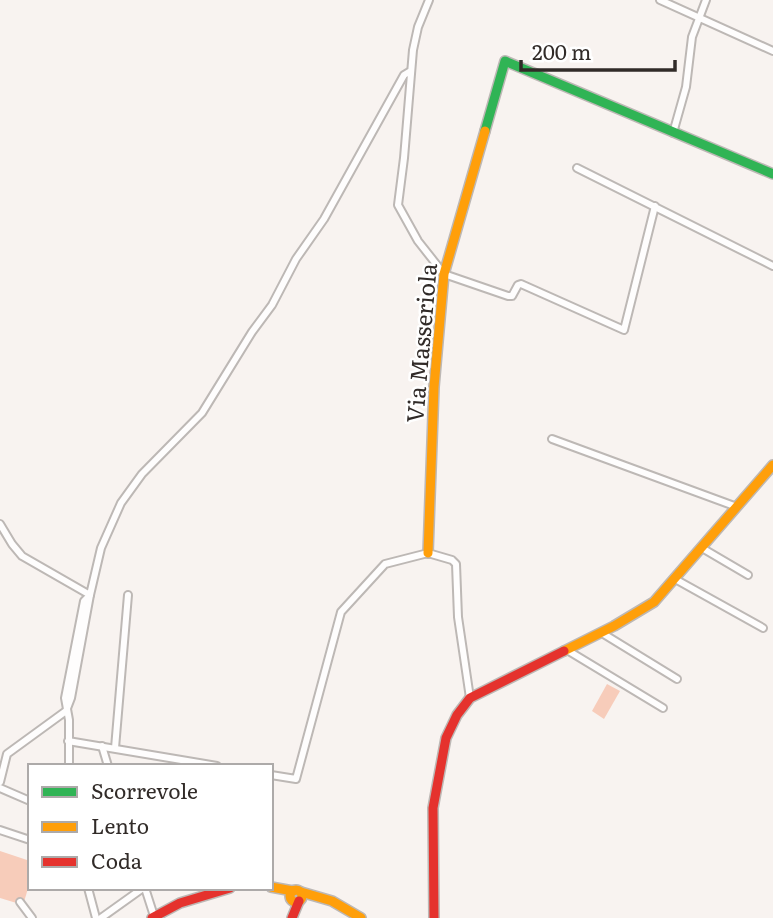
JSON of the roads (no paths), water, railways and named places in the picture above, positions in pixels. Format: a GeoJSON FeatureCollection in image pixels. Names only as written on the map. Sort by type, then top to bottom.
{"type":"FeatureCollection","features":[{"type":"Feature","properties":{"kind":"street"},"geometry":{"type":"LineString","coordinates":[[429,0],[418,27],[410,72],[398,205],[418,241],[443,274],[508,296],[512,296],[517,285],[521,284],[624,330],[655,206]]}},
{"type":"Feature","properties":{"kind":"street"},"geometry":{"type":"LineString","coordinates":[[660,0],[773,51]]}},
{"type":"Feature","properties":{"kind":"street"},"geometry":{"type":"LineString","coordinates":[[706,0],[692,37],[686,87],[673,133],[773,174]]}},
{"type":"Feature","properties":{"kind":"street","name":"Via Masseriola"},"geometry":{"type":"LineString","coordinates":[[428,554],[433,387],[443,274],[505,61],[673,133]]}},
{"type":"Feature","properties":{"kind":"street"},"geometry":{"type":"LineString","coordinates":[[0,782],[8,754],[66,711],[102,548],[121,503],[142,474],[202,413],[272,305],[296,259],[324,219],[404,75],[410,72]]}},
{"type":"Feature","properties":{"kind":"street"},"geometry":{"type":"LineString","coordinates":[[577,168],[773,266]]}},
{"type":"Feature","properties":{"kind":"street"},"geometry":{"type":"LineString","coordinates":[[552,439],[738,507]]}},
{"type":"Feature","properties":{"kind":"street"},"geometry":{"type":"LineString","coordinates":[[434,918],[433,808],[446,738],[457,715],[470,698],[645,609],[676,579],[773,465]]}},
{"type":"Feature","properties":{"kind":"street"},"geometry":{"type":"LineString","coordinates":[[0,524],[16,551],[22,556],[90,595]]}},
{"type":"Feature","properties":{"kind":"street"},"geometry":{"type":"LineString","coordinates":[[702,548],[748,575]]}},
{"type":"Feature","properties":{"kind":"street"},"geometry":{"type":"LineString","coordinates":[[273,776],[296,779],[341,612],[382,565],[428,554],[452,560],[456,564],[458,617],[470,698]]}},
{"type":"Feature","properties":{"kind":"street"},"geometry":{"type":"LineString","coordinates":[[676,579],[763,628]]}},
{"type":"Feature","properties":{"kind":"street"},"geometry":{"type":"LineString","coordinates":[[115,748],[128,595]]}},
{"type":"Feature","properties":{"kind":"street"},"geometry":{"type":"LineString","coordinates":[[602,632],[677,679]]}},
{"type":"Feature","properties":{"kind":"street"},"geometry":{"type":"LineString","coordinates":[[567,650],[663,708]]}},
{"type":"Feature","properties":{"kind":"street"},"geometry":{"type":"LineString","coordinates":[[66,711],[69,720],[69,764]]}},
{"type":"Feature","properties":{"kind":"street"},"geometry":{"type":"LineString","coordinates":[[68,741],[206,764]]}},
{"type":"Feature","properties":{"kind":"street"},"geometry":{"type":"LineString","coordinates":[[102,746],[107,764]]}},
{"type":"Feature","properties":{"kind":"street"},"geometry":{"type":"LineString","coordinates":[[0,751],[8,754]]}},
{"type":"Feature","properties":{"kind":"street"},"geometry":{"type":"LineString","coordinates":[[0,788],[28,800]]}},
{"type":"Feature","properties":{"kind":"street"},"geometry":{"type":"LineString","coordinates":[[0,830],[28,839]]}},
{"type":"Feature","properties":{"kind":"street"},"geometry":{"type":"LineString","coordinates":[[274,887],[295,901],[317,896],[332,901],[360,918]]}},
{"type":"Feature","properties":{"kind":"street"},"geometry":{"type":"LineString","coordinates":[[89,890],[98,918],[141,890]]}},
{"type":"Feature","properties":{"kind":"street"},"geometry":{"type":"LineString","coordinates":[[145,890],[153,917],[201,894],[220,890]]}},
{"type":"Feature","properties":{"kind":"street"},"geometry":{"type":"LineString","coordinates":[[20,902],[32,918]]}}]}
